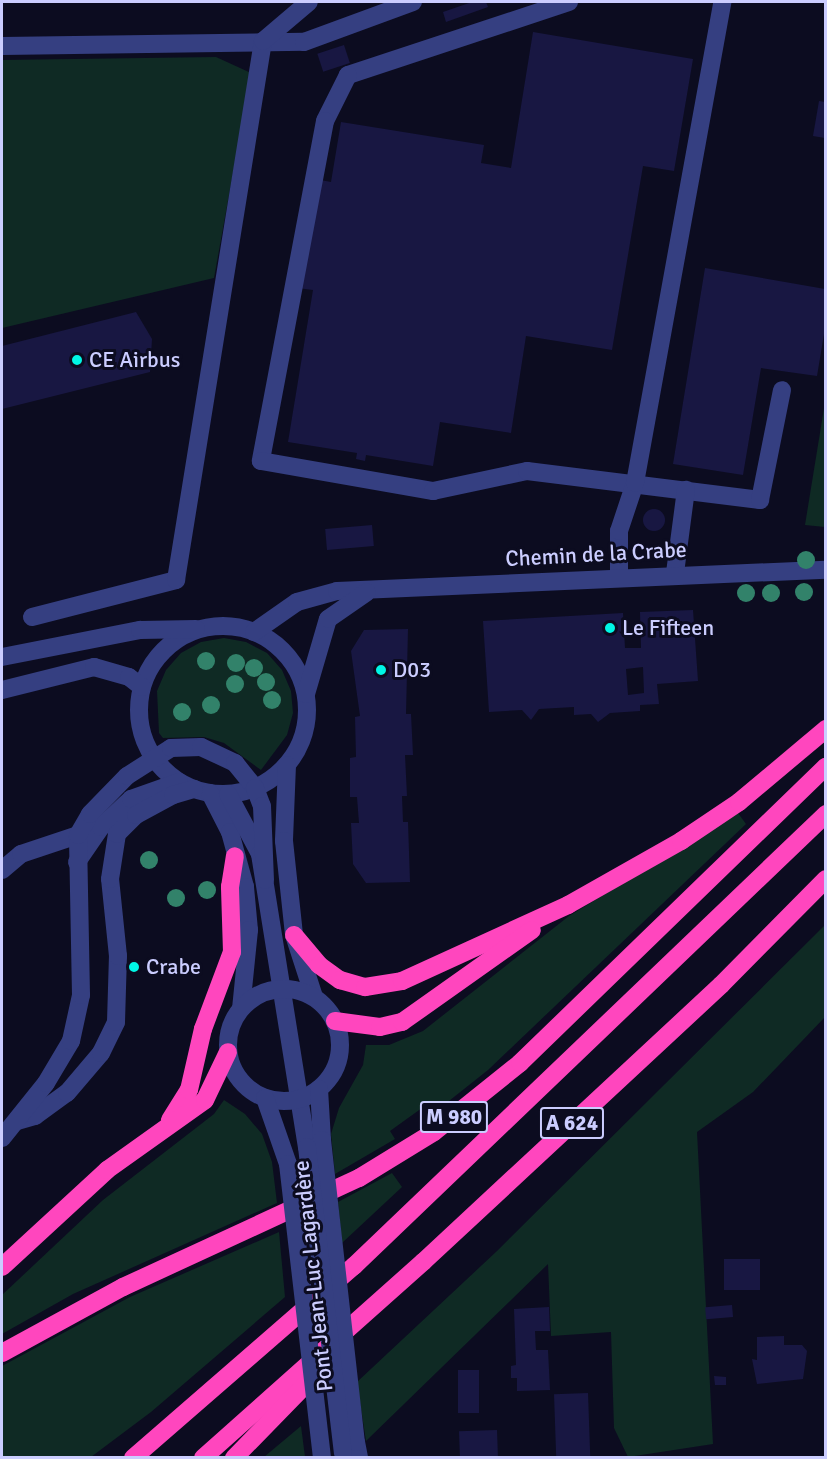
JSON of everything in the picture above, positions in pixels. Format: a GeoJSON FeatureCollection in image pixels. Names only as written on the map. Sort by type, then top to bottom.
{"type":"FeatureCollection","features":[{"type":"Feature","properties":{"kind":"highway"},"geometry":{"type":"LineString","coordinates":[[335,1021],[380,1026],[402,1023],[568,906],[712,821],[825,729]]}},
{"type":"Feature","properties":{"kind":"highway","name":"M 980"},"geometry":{"type":"LineString","coordinates":[[2,1353],[123,1287],[349,1183],[434,1132],[520,1063],[825,766]]}},
{"type":"Feature","properties":{"kind":"highway","name":"A 624"},"geometry":{"type":"LineString","coordinates":[[132,1458],[354,1266],[825,814]]}},
{"type":"Feature","properties":{"kind":"highway"},"geometry":{"type":"LineString","coordinates":[[164,1128],[189,1090],[203,1029],[232,952],[230,887],[235,856]]}},
{"type":"Feature","properties":{"kind":"highway","name":"A 624"},"geometry":{"type":"LineString","coordinates":[[203,1458],[423,1262],[722,985],[825,879]]}},
{"type":"Feature","properties":{"kind":"highway"},"geometry":{"type":"LineString","coordinates":[[294,935],[328,973],[352,984],[376,987],[402,981],[568,906]]}},
{"type":"Feature","properties":{"kind":"highway"},"geometry":{"type":"LineString","coordinates":[[2,1267],[107,1170],[205,1100],[228,1052]]}},
{"type":"Feature","properties":{"kind":"highway"},"geometry":{"type":"LineString","coordinates":[[234,1458],[423,1262]]}},
{"type":"Feature","properties":{"kind":"street"},"geometry":{"type":"LineString","coordinates":[[32,617],[176,580],[263,41],[309,2]]}},
{"type":"Feature","properties":{"kind":"street"},"geometry":{"type":"LineString","coordinates":[[2,46],[304,42],[413,2]]}},
{"type":"Feature","properties":{"kind":"street"},"geometry":{"type":"LineString","coordinates":[[569,2],[348,75],[325,121],[261,461],[433,491],[528,471],[636,483],[760,501],[783,390]]}},
{"type":"Feature","properties":{"kind":"street"},"geometry":{"type":"LineString","coordinates":[[620,576],[619,531],[636,483],[723,2]]}},
{"type":"Feature","properties":{"kind":"street"},"geometry":{"type":"LineString","coordinates":[[675,573],[686,490]]}},
{"type":"Feature","properties":{"kind":"street","name":"Chemin de la Crabe"},"geometry":{"type":"LineString","coordinates":[[254,632],[297,602],[337,591],[675,573],[825,570]]}},
{"type":"Feature","properties":{"kind":"street"},"geometry":{"type":"LineString","coordinates":[[201,629],[158,656],[142,687],[139,723],[153,757],[194,788],[230,832],[249,930],[241,1009],[229,1035],[228,1052],[240,1080],[265,1098],[297,1100],[319,1089],[339,1058],[335,1021],[314,997],[294,935],[284,841],[287,765],[304,732],[306,695],[328,620],[368,591]]}},
{"type":"Feature","properties":{"kind":"street"},"geometry":{"type":"LineString","coordinates":[[2,657],[140,630],[201,629],[220,626],[254,632],[288,657],[306,695]]}},
{"type":"Feature","properties":{"kind":"street"},"geometry":{"type":"LineString","coordinates":[[2,690],[94,667],[129,677],[142,687]]}},
{"type":"Feature","properties":{"kind":"street"},"geometry":{"type":"LineString","coordinates":[[2,1138],[71,1041],[81,986],[78,835],[90,814],[153,757],[171,748],[218,752],[255,788],[266,826],[265,880]]}},
{"type":"Feature","properties":{"kind":"street"},"geometry":{"type":"LineString","coordinates":[[77,862],[101,827],[131,799],[194,788],[228,794],[255,788],[287,765]]}},
{"type":"Feature","properties":{"kind":"street"},"geometry":{"type":"LineString","coordinates":[[17,1120],[35,1116],[67,1093],[101,1053],[116,1022],[118,956],[110,879],[117,834],[136,815],[172,795],[194,788]]}},
{"type":"Feature","properties":{"kind":"street"},"geometry":{"type":"LineString","coordinates":[[228,794],[251,830],[265,880],[297,1100],[315,1144]]}},
{"type":"Feature","properties":{"kind":"street"},"geometry":{"type":"LineString","coordinates":[[2,870],[21,854],[78,835]]}},
{"type":"Feature","properties":{"kind":"street"},"geometry":{"type":"LineString","coordinates":[[241,1009],[260,994],[280,989],[314,997]]}},
{"type":"Feature","properties":{"kind":"street","name":"Pont Jean-Luc Lagardère"},"geometry":{"type":"LineString","coordinates":[[319,1089],[315,1144],[351,1452]]}},
{"type":"Feature","properties":{"kind":"street","name":"Pont Jean-Luc Lagardère"},"geometry":{"type":"LineString","coordinates":[[265,1098],[288,1164],[322,1458]]}},
{"type":"Feature","properties":{"kind":"green space"},"geometry":{"type":"Polygon","coordinates":[[[216,57],[251,73],[214,278],[2,328],[2,60],[216,57]]]}},
{"type":"Feature","properties":{"kind":"green space"},"geometry":{"type":"Polygon","coordinates":[[[825,402],[825,527],[805,525],[825,402]]]}},
{"type":"Feature","properties":{"kind":"green space"},"geometry":{"type":"Polygon","coordinates":[[[224,638],[246,642],[267,653],[282,670],[291,691],[293,713],[287,735],[261,770],[224,743],[204,737],[163,738],[159,733],[157,691],[166,670],[181,653],[201,642],[224,638]]]}},
{"type":"Feature","properties":{"kind":"green space"},"geometry":{"type":"Polygon","coordinates":[[[738,813],[746,824],[488,1070],[430,1116],[422,1108],[390,1131],[395,1139],[335,1174],[331,1134],[339,1108],[363,1065],[366,1045],[389,1045],[423,1031],[569,916],[738,813]]]}},
{"type":"Feature","properties":{"kind":"green space"},"geometry":{"type":"Polygon","coordinates":[[[825,925],[825,1017],[753,1092],[697,1132],[713,1444],[628,1457],[614,1428],[611,1332],[551,1336],[548,1264],[366,1441],[357,1382],[497,1251],[825,925]]]}},
{"type":"Feature","properties":{"kind":"green space"},"geometry":{"type":"Polygon","coordinates":[[[224,1100],[245,1114],[262,1134],[272,1162],[277,1203],[73,1294],[2,1334],[2,1295],[103,1200],[214,1114],[224,1100]]]}},
{"type":"Feature","properties":{"kind":"green space"},"geometry":{"type":"Polygon","coordinates":[[[392,1173],[402,1187],[342,1243],[338,1202],[392,1173]]]}},
{"type":"Feature","properties":{"kind":"green space"},"geometry":{"type":"Polygon","coordinates":[[[279,1232],[285,1297],[151,1412],[91,1457],[2,1457],[2,1366],[130,1297],[279,1232]]]}},
{"type":"Feature","properties":{"kind":"green space"},"geometry":{"type":"Polygon","coordinates":[[[301,1426],[305,1457],[264,1457],[301,1426]]]}},
{"type":"Feature","properties":{"kind":"building"},"geometry":{"type":"Polygon","coordinates":[[[472,2],[486,2],[488,7],[446,22],[443,12],[472,2]]]}},
{"type":"Feature","properties":{"kind":"building"},"geometry":{"type":"Polygon","coordinates":[[[533,32],[693,59],[674,171],[643,166],[612,350],[526,336],[511,433],[440,422],[433,466],[366,455],[365,461],[356,459],[357,453],[288,442],[313,290],[297,288],[315,179],[331,182],[341,122],[484,145],[481,163],[511,168],[533,32]]]}},
{"type":"Feature","properties":{"kind":"building"},"geometry":{"type":"Polygon","coordinates":[[[344,45],[350,63],[323,72],[317,54],[344,45]]]}},
{"type":"Feature","properties":{"kind":"building"},"geometry":{"type":"Polygon","coordinates":[[[819,101],[825,102],[825,138],[813,136],[819,101]]]}},
{"type":"Feature","properties":{"kind":"building"},"geometry":{"type":"Polygon","coordinates":[[[705,268],[825,289],[825,328],[817,376],[761,368],[743,475],[673,464],[705,268]]]}},
{"type":"Feature","properties":{"kind":"building","name":"CE Airbus"},"geometry":{"type":"Polygon","coordinates":[[[136,312],[152,339],[150,372],[2,409],[2,346],[136,312]]]}},
{"type":"Feature","properties":{"kind":"building"},"geometry":{"type":"Polygon","coordinates":[[[650,509],[658,509],[665,516],[665,524],[658,531],[650,531],[643,524],[643,516],[650,509]]]}},
{"type":"Feature","properties":{"kind":"building"},"geometry":{"type":"Polygon","coordinates":[[[372,525],[374,546],[327,550],[325,529],[372,525]]]}},
{"type":"Feature","properties":{"kind":"building"},"geometry":{"type":"Polygon","coordinates":[[[693,610],[698,681],[657,684],[659,704],[640,705],[640,711],[610,713],[598,722],[591,714],[574,715],[574,707],[539,709],[531,720],[522,710],[489,712],[483,621],[623,613],[625,648],[641,648],[640,612],[693,610]],[[643,667],[626,669],[628,695],[644,693],[643,667]]]}},
{"type":"Feature","properties":{"kind":"building"},"geometry":{"type":"Polygon","coordinates":[[[408,629],[406,714],[411,714],[413,755],[405,755],[407,796],[402,796],[403,822],[408,822],[410,882],[366,883],[353,864],[351,823],[359,823],[357,797],[350,797],[350,758],[356,757],[355,717],[360,716],[351,651],[364,630],[408,629]]]}},
{"type":"Feature","properties":{"kind":"building"},"geometry":{"type":"Polygon","coordinates":[[[724,1259],[760,1259],[760,1290],[724,1290],[724,1259]]]}},
{"type":"Feature","properties":{"kind":"building"},"geometry":{"type":"Polygon","coordinates":[[[732,1305],[733,1317],[706,1319],[705,1307],[732,1305]]]}},
{"type":"Feature","properties":{"kind":"building"},"geometry":{"type":"Polygon","coordinates":[[[549,1307],[550,1331],[535,1331],[536,1350],[548,1350],[550,1390],[517,1391],[517,1378],[511,1378],[511,1366],[516,1365],[514,1309],[549,1307]]]}},
{"type":"Feature","properties":{"kind":"building"},"geometry":{"type":"Polygon","coordinates":[[[784,1336],[784,1345],[802,1345],[807,1351],[803,1379],[757,1384],[752,1359],[757,1360],[757,1337],[784,1336]]]}},
{"type":"Feature","properties":{"kind":"building"},"geometry":{"type":"Polygon","coordinates":[[[458,1370],[479,1370],[479,1413],[458,1413],[458,1370]]]}},
{"type":"Feature","properties":{"kind":"building"},"geometry":{"type":"Polygon","coordinates":[[[714,1376],[726,1377],[726,1385],[715,1385],[714,1376]]]}},
{"type":"Feature","properties":{"kind":"building"},"geometry":{"type":"Polygon","coordinates":[[[588,1393],[590,1458],[556,1458],[554,1394],[588,1393]]]}},
{"type":"Feature","properties":{"kind":"building"},"geometry":{"type":"Polygon","coordinates":[[[497,1430],[498,1458],[460,1458],[459,1431],[497,1430]]]}},
{"type":"Feature","properties":{"kind":"place","name":"CE Airbus"},"geometry":{"type":"Point","coordinates":[77,360]}},
{"type":"Feature","properties":{"kind":"place","name":"Le Fifteen"},"geometry":{"type":"Point","coordinates":[610,628]}},
{"type":"Feature","properties":{"kind":"place","name":"D03"},"geometry":{"type":"Point","coordinates":[381,670]}},
{"type":"Feature","properties":{"kind":"place","name":"Crabe"},"geometry":{"type":"Point","coordinates":[134,967]}}]}
